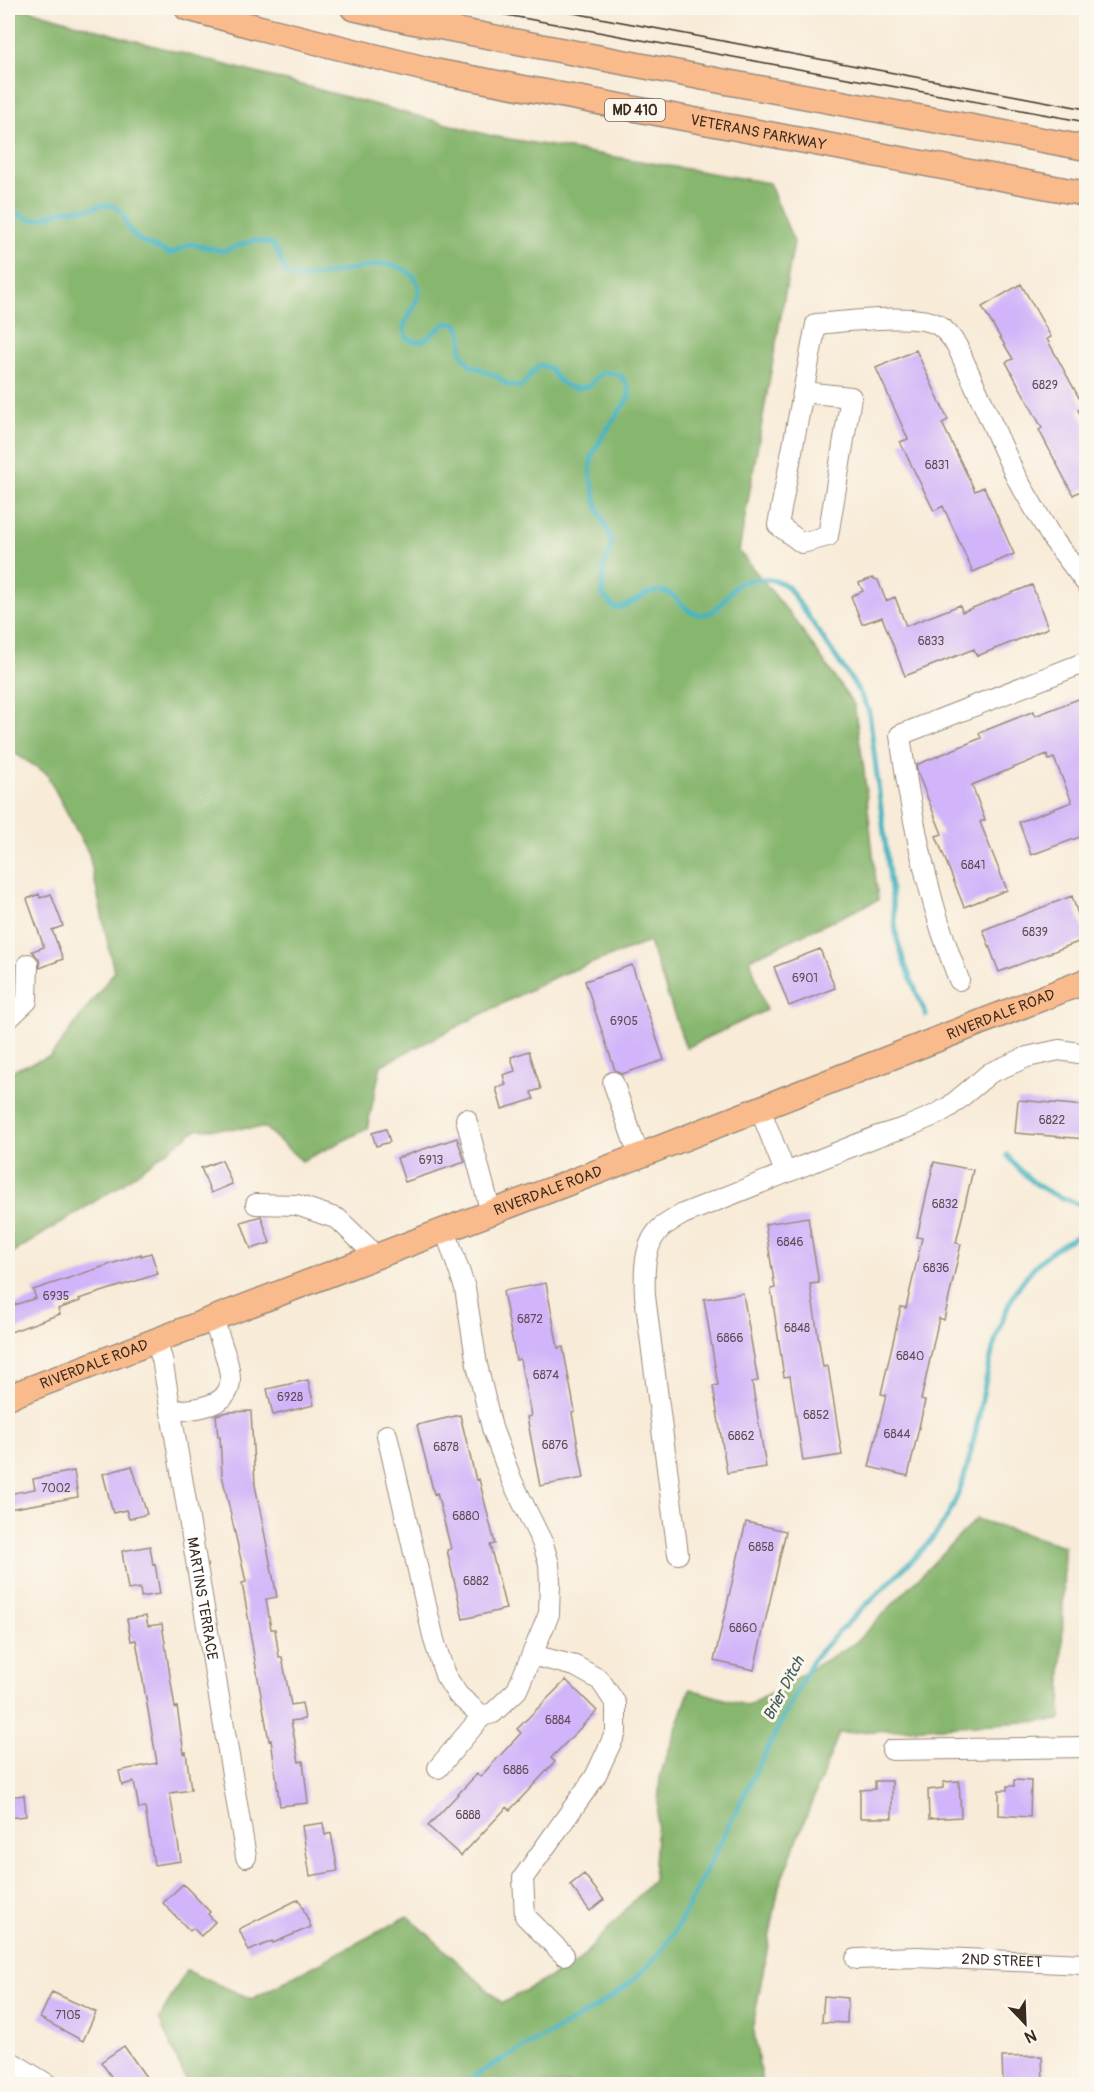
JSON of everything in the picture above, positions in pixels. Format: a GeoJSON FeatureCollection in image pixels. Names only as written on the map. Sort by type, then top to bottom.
{"type":"FeatureCollection","features":[{"type":"Feature","properties":{"kind":"main road","name":"VETERANS PARKWAY"},"geometry":{"type":"LineString","coordinates":[[187,8],[434,71],[1086,194]]}},
{"type":"Feature","properties":{"kind":"main road"},"geometry":{"type":"LineString","coordinates":[[353,8],[722,81],[1086,148]]}},
{"type":"Feature","properties":{"kind":"main road","name":"RIVERDALE ROAD"},"geometry":{"type":"LineString","coordinates":[[8,1398],[639,1156],[1086,981]]}},
{"type":"Feature","properties":{"kind":"street"},"geometry":{"type":"LineString","coordinates":[[803,392],[851,397],[828,536],[802,543],[778,525],[803,392],[816,324],[908,319],[938,325],[957,346],[1016,477],[1052,538],[1086,583]]}},
{"type":"Feature","properties":{"kind":"street"},"geometry":{"type":"LineString","coordinates":[[959,980],[943,940],[933,902],[908,785],[900,735],[1086,662]]}},
{"type":"Feature","properties":{"kind":"street"},"geometry":{"type":"LineString","coordinates":[[8,1019],[27,1000],[28,964]]}},
{"type":"Feature","properties":{"kind":"street"},"geometry":{"type":"LineString","coordinates":[[678,1554],[645,1296],[646,1260],[653,1239],[661,1228],[683,1214],[937,1114],[949,1107],[990,1073],[1027,1057],[1059,1050],[1086,1054]]}},
{"type":"Feature","properties":{"kind":"street"},"geometry":{"type":"LineString","coordinates":[[613,1082],[639,1156]]}},
{"type":"Feature","properties":{"kind":"street"},"geometry":{"type":"LineString","coordinates":[[760,1109],[785,1172]]}},
{"type":"Feature","properties":{"kind":"street"},"geometry":{"type":"LineString","coordinates":[[466,1119],[491,1213]]}},
{"type":"Feature","properties":{"kind":"street"},"geometry":{"type":"LineString","coordinates":[[256,1204],[297,1205],[338,1219],[367,1247],[374,1258]]}},
{"type":"Feature","properties":{"kind":"street"},"geometry":{"type":"LineString","coordinates":[[438,1768],[483,1716],[493,1713],[517,1690],[549,1614],[550,1582],[549,1564],[543,1544],[512,1481],[492,1428],[477,1365],[465,1288],[445,1230]]}},
{"type":"Feature","properties":{"kind":"street"},"geometry":{"type":"LineString","coordinates":[[171,1411],[191,1410],[212,1405],[228,1393],[230,1371],[213,1319]]}},
{"type":"Feature","properties":{"kind":"street","name":"MARTINS TERRACE"},"geometry":{"type":"LineString","coordinates":[[156,1341],[162,1359],[246,1857]]}},
{"type":"Feature","properties":{"kind":"street"},"geometry":{"type":"LineString","coordinates":[[387,1435],[434,1640],[445,1675],[458,1695],[483,1716]]}},
{"type":"Feature","properties":{"kind":"street"},"geometry":{"type":"LineString","coordinates":[[532,1655],[575,1666],[600,1680],[616,1704],[616,1732],[595,1777],[523,1878],[525,1916],[564,1955]]}},
{"type":"Feature","properties":{"kind":"street"},"geometry":{"type":"LineString","coordinates":[[892,1750],[1086,1747]]}},
{"type":"Feature","properties":{"kind":"street","name":"2ND STREET"},"geometry":{"type":"LineString","coordinates":[[856,1959],[917,1958],[1086,1964]]}},
{"type":"Feature","properties":{"kind":"street"},"geometry":{"type":"LineString","coordinates":[[8,2060],[46,2084]]}},
{"type":"Feature","properties":{"kind":"green space"},"geometry":{"type":"Polygon","coordinates":[[[8,8],[23,8],[129,39],[492,136],[769,183],[794,242],[739,551],[797,623],[854,705],[863,762],[878,900],[750,959],[766,1010],[686,1048],[649,942],[557,976],[381,1065],[367,1129],[302,1161],[265,1128],[197,1129],[118,1187],[8,1256],[8,1072],[51,1056],[114,972],[89,854],[46,773],[8,749],[8,8]]]}},
{"type":"Feature","properties":{"kind":"green space"},"geometry":{"type":"Polygon","coordinates":[[[976,1519],[1064,1546],[1061,1720],[839,1733],[779,1886],[753,2025],[762,2084],[188,2084],[159,2019],[186,1971],[252,1999],[408,1916],[502,2003],[577,1963],[653,1880],[660,1776],[690,1689],[748,1706],[855,1643],[976,1519]]]}},
{"type":"Feature","properties":{"kind":"building"},"geometry":{"type":"Polygon","coordinates":[[[1021,284],[1051,337],[1047,339],[1084,407],[1078,410],[1086,426],[1086,488],[1073,495],[1039,430],[1042,428],[1006,362],[1013,359],[982,307],[1021,284]]]}},
{"type":"Feature","properties":{"kind":"building"},"geometry":{"type":"Polygon","coordinates":[[[916,350],[948,420],[942,423],[975,491],[984,487],[1014,554],[973,572],[943,506],[934,511],[900,442],[908,439],[876,368],[916,350]]]}},
{"type":"Feature","properties":{"kind":"building"},"geometry":{"type":"Polygon","coordinates":[[[872,578],[878,580],[886,601],[895,597],[906,626],[960,605],[962,612],[1032,585],[1048,628],[977,656],[974,649],[905,676],[882,617],[862,624],[851,596],[863,591],[859,583],[872,578]]]}},
{"type":"Feature","properties":{"kind":"building"},"geometry":{"type":"Polygon","coordinates":[[[1086,696],[1086,836],[1031,855],[1019,822],[1072,802],[1054,758],[1049,760],[1047,754],[972,785],[985,820],[980,822],[1007,890],[964,907],[936,836],[942,834],[916,765],[981,738],[979,733],[1034,711],[1035,716],[1086,696]]]}},
{"type":"Feature","properties":{"kind":"building"},"geometry":{"type":"Polygon","coordinates":[[[39,894],[40,898],[51,894],[63,926],[52,930],[63,959],[40,968],[39,959],[32,951],[44,947],[27,899],[39,894]]]}},
{"type":"Feature","properties":{"kind":"building"},"geometry":{"type":"Polygon","coordinates":[[[1072,896],[1086,939],[999,972],[983,930],[1072,896]]]}},
{"type":"Feature","properties":{"kind":"building"},"geometry":{"type":"Polygon","coordinates":[[[820,949],[835,988],[789,1006],[774,967],[820,949]]]}},
{"type":"Feature","properties":{"kind":"building"},"geometry":{"type":"Polygon","coordinates":[[[632,965],[664,1060],[622,1074],[615,1070],[585,981],[632,965]]]}},
{"type":"Feature","properties":{"kind":"building"},"geometry":{"type":"Polygon","coordinates":[[[529,1051],[541,1089],[531,1092],[534,1099],[502,1109],[496,1088],[506,1085],[503,1075],[515,1071],[511,1057],[529,1051]]]}},
{"type":"Feature","properties":{"kind":"building"},"geometry":{"type":"Polygon","coordinates":[[[1018,1100],[1086,1106],[1086,1139],[1015,1133],[1018,1100]]]}},
{"type":"Feature","properties":{"kind":"building"},"geometry":{"type":"Polygon","coordinates":[[[386,1129],[390,1142],[376,1146],[372,1133],[386,1129]]]}},
{"type":"Feature","properties":{"kind":"building"},"geometry":{"type":"Polygon","coordinates":[[[457,1138],[465,1162],[405,1182],[397,1158],[457,1138]]]}},
{"type":"Feature","properties":{"kind":"building"},"geometry":{"type":"Polygon","coordinates":[[[222,1160],[232,1184],[211,1193],[201,1168],[222,1160]]]}},
{"type":"Feature","properties":{"kind":"building"},"geometry":{"type":"Polygon","coordinates":[[[934,1162],[973,1170],[956,1243],[961,1244],[944,1320],[939,1318],[921,1400],[925,1401],[908,1476],[869,1467],[886,1395],[881,1394],[901,1307],[906,1308],[922,1238],[917,1237],[934,1162]]]}},
{"type":"Feature","properties":{"kind":"building"},"geometry":{"type":"Polygon","coordinates":[[[261,1216],[270,1243],[251,1249],[241,1222],[261,1216]]]}},
{"type":"Feature","properties":{"kind":"building"},"geometry":{"type":"Polygon","coordinates":[[[808,1217],[819,1283],[810,1284],[823,1367],[828,1366],[842,1455],[803,1461],[790,1376],[784,1377],[771,1289],[775,1288],[765,1224],[808,1217]]]}},
{"type":"Feature","properties":{"kind":"building"},"geometry":{"type":"Polygon","coordinates":[[[151,1253],[158,1274],[79,1299],[80,1301],[58,1309],[60,1314],[8,1333],[8,1307],[36,1298],[33,1290],[141,1254],[141,1256],[151,1253]]]}},
{"type":"Feature","properties":{"kind":"building"},"geometry":{"type":"Polygon","coordinates":[[[546,1283],[558,1348],[563,1347],[584,1478],[540,1486],[527,1417],[531,1416],[520,1359],[516,1360],[503,1291],[546,1283]]]}},
{"type":"Feature","properties":{"kind":"building"},"geometry":{"type":"Polygon","coordinates":[[[743,1293],[758,1381],[752,1382],[766,1467],[727,1473],[713,1386],[718,1385],[704,1299],[743,1293]]]}},
{"type":"Feature","properties":{"kind":"building"},"geometry":{"type":"Polygon","coordinates":[[[308,1380],[314,1405],[273,1415],[267,1389],[308,1380]]]}},
{"type":"Feature","properties":{"kind":"building"},"geometry":{"type":"Polygon","coordinates":[[[251,1411],[255,1485],[277,1597],[266,1599],[271,1629],[275,1629],[279,1657],[282,1657],[291,1705],[302,1703],[305,1719],[291,1721],[299,1762],[303,1761],[308,1803],[280,1806],[271,1740],[269,1741],[242,1583],[246,1582],[222,1475],[216,1415],[251,1411]]]}},
{"type":"Feature","properties":{"kind":"building"},"geometry":{"type":"Polygon","coordinates":[[[460,1415],[495,1544],[490,1545],[506,1609],[463,1619],[447,1550],[451,1549],[437,1493],[434,1494],[417,1425],[460,1415]]]}},
{"type":"Feature","properties":{"kind":"building"},"geometry":{"type":"Polygon","coordinates":[[[132,1466],[147,1514],[129,1519],[126,1510],[113,1513],[103,1474],[132,1466]]]}},
{"type":"Feature","properties":{"kind":"building"},"geometry":{"type":"Polygon","coordinates":[[[74,1471],[78,1497],[8,1509],[8,1494],[35,1489],[33,1479],[74,1471]]]}},
{"type":"Feature","properties":{"kind":"building"},"geometry":{"type":"Polygon","coordinates":[[[746,1522],[786,1531],[754,1670],[714,1661],[746,1522]]]}},
{"type":"Feature","properties":{"kind":"building"},"geometry":{"type":"Polygon","coordinates":[[[150,1546],[160,1594],[141,1597],[140,1588],[128,1590],[122,1551],[150,1546]]]}},
{"type":"Feature","properties":{"kind":"building"},"geometry":{"type":"Polygon","coordinates":[[[146,1616],[148,1626],[162,1624],[191,1790],[170,1793],[181,1861],[154,1865],[145,1808],[139,1809],[134,1782],[122,1785],[119,1771],[157,1763],[136,1640],[131,1641],[127,1619],[146,1616]]]}},
{"type":"Feature","properties":{"kind":"building"},"geometry":{"type":"Polygon","coordinates":[[[566,1680],[597,1711],[551,1758],[555,1762],[510,1810],[507,1807],[461,1856],[428,1826],[477,1774],[480,1777],[521,1733],[517,1729],[566,1680]]]}},
{"type":"Feature","properties":{"kind":"building"},"geometry":{"type":"Polygon","coordinates":[[[1014,1780],[1031,1781],[1030,1817],[999,1815],[999,1790],[1007,1790],[1007,1786],[1014,1786],[1014,1780]]]}},
{"type":"Feature","properties":{"kind":"building"},"geometry":{"type":"Polygon","coordinates":[[[875,1781],[892,1781],[892,1818],[860,1818],[860,1790],[875,1789],[875,1781]]]}},
{"type":"Feature","properties":{"kind":"building"},"geometry":{"type":"Polygon","coordinates":[[[959,1781],[961,1817],[929,1819],[928,1790],[943,1788],[943,1782],[959,1781]]]}},
{"type":"Feature","properties":{"kind":"building"},"geometry":{"type":"Polygon","coordinates":[[[24,1795],[26,1816],[8,1818],[8,1797],[24,1795]]]}},
{"type":"Feature","properties":{"kind":"building"},"geometry":{"type":"Polygon","coordinates":[[[323,1823],[325,1835],[331,1833],[338,1871],[310,1876],[302,1826],[323,1823]]]}},
{"type":"Feature","properties":{"kind":"building"},"geometry":{"type":"Polygon","coordinates":[[[584,1874],[604,1900],[590,1911],[570,1885],[584,1874]]]}},
{"type":"Feature","properties":{"kind":"building"},"geometry":{"type":"Polygon","coordinates":[[[183,1884],[210,1912],[208,1914],[215,1922],[201,1936],[193,1928],[190,1931],[163,1903],[183,1884]]]}},
{"type":"Feature","properties":{"kind":"building"},"geometry":{"type":"Polygon","coordinates":[[[299,1899],[311,1927],[249,1951],[239,1929],[299,1899]]]}},
{"type":"Feature","properties":{"kind":"building"},"geometry":{"type":"Polygon","coordinates":[[[52,1992],[96,2012],[83,2041],[40,2018],[52,1992]]]}},
{"type":"Feature","properties":{"kind":"building"},"geometry":{"type":"Polygon","coordinates":[[[824,1996],[848,1998],[847,2023],[822,2022],[824,1996]]]}},
{"type":"Feature","properties":{"kind":"building"},"geometry":{"type":"Polygon","coordinates":[[[124,2046],[151,2085],[117,2085],[101,2062],[124,2046]]]}},
{"type":"Feature","properties":{"kind":"building"},"geometry":{"type":"Polygon","coordinates":[[[1042,2056],[1043,2082],[1003,2083],[1002,2057],[1042,2056]]]}},
{"type":"Feature","properties":{"kind":"waterway"},"geometry":{"type":"LineString","coordinates":[[8,206],[29,219],[66,210],[113,206],[121,212],[134,235],[143,242],[170,254],[191,244],[223,251],[255,240],[272,244],[286,274],[299,279],[381,264],[394,265],[412,275],[419,289],[419,296],[404,328],[406,338],[413,341],[423,340],[446,323],[457,324],[462,334],[461,352],[470,365],[498,377],[506,384],[520,387],[540,365],[550,368],[562,383],[572,388],[591,385],[594,379],[604,372],[621,376],[628,386],[629,397],[592,455],[590,473],[597,506],[612,542],[604,564],[602,594],[614,608],[627,605],[655,591],[667,592],[692,612],[705,614],[718,608],[732,590],[744,582],[760,579],[775,581],[788,587],[857,688],[869,711],[897,939],[926,1015]]}},
{"type":"Feature","properties":{"kind":"waterway"},"geometry":{"type":"LineString","coordinates":[[1007,1155],[1024,1174],[1042,1188],[1086,1206]]}},
{"type":"Feature","properties":{"kind":"waterway","name":"Brier Ditch"},"geometry":{"type":"LineString","coordinates":[[463,2084],[606,2000],[629,1984],[665,1946],[679,1924],[812,1661],[842,1628],[922,1550],[946,1519],[962,1482],[973,1442],[990,1359],[1003,1319],[1021,1284],[1047,1254],[1086,1233]]}},
{"type":"Feature","properties":{"kind":"tram line"},"geometry":{"type":"LineString","coordinates":[[468,8],[1086,122]]}},
{"type":"Feature","properties":{"kind":"tram line"},"geometry":{"type":"LineString","coordinates":[[547,8],[1086,109]]}}]}
